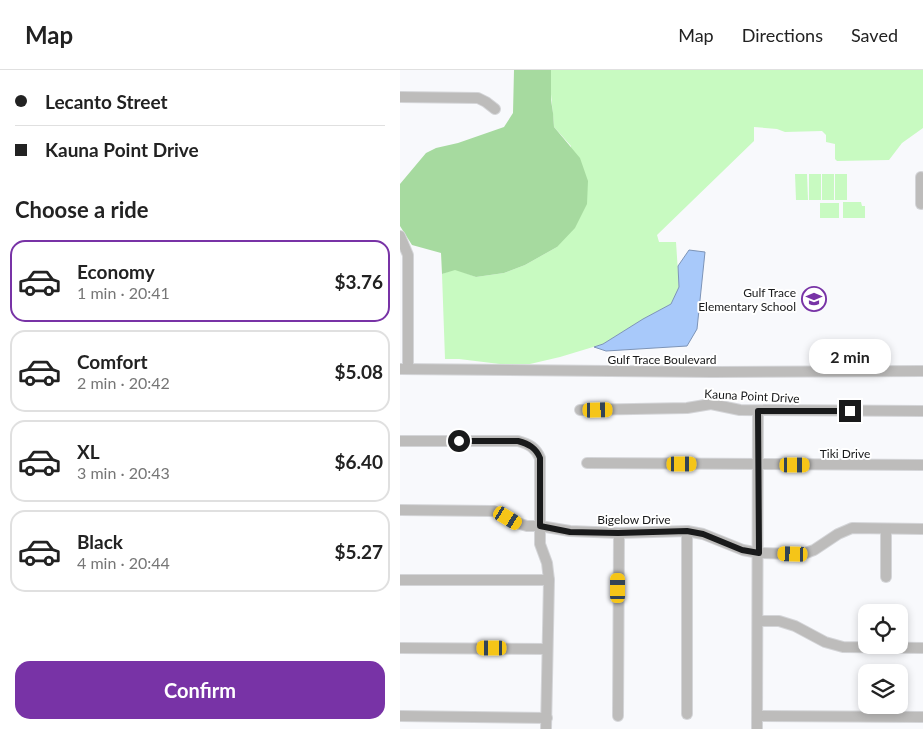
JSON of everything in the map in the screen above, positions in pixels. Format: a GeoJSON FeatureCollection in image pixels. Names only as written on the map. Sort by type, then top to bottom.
{"type":"FeatureCollection","features":[{"type":"Feature","properties":{"kind":"street"},"geometry":{"type":"LineString","coordinates":[[400,97],[478,98],[494,109]]}},
{"type":"Feature","properties":{"kind":"street"},"geometry":{"type":"LineString","coordinates":[[921,176],[921,204]]}},
{"type":"Feature","properties":{"kind":"street"},"geometry":{"type":"LineString","coordinates":[[400,236],[408,255],[404,316],[404,369]]}},
{"type":"Feature","properties":{"kind":"street","name":"Gulf Trace Boulevard"},"geometry":{"type":"LineString","coordinates":[[404,369],[712,372],[923,371]]}},
{"type":"Feature","properties":{"kind":"street","name":"Kauna Point Drive"},"geometry":{"type":"LineString","coordinates":[[580,410],[687,408],[711,404],[740,410],[758,411],[923,411]]}},
{"type":"Feature","properties":{"kind":"street"},"geometry":{"type":"LineString","coordinates":[[757,729],[758,411]]}},
{"type":"Feature","properties":{"kind":"street"},"geometry":{"type":"LineString","coordinates":[[400,441],[518,441],[533,447],[537,451],[540,458],[540,544],[547,563],[549,580],[546,729]]}},
{"type":"Feature","properties":{"kind":"street","name":"Tiki Drive"},"geometry":{"type":"LineString","coordinates":[[587,463],[923,465]]}},
{"type":"Feature","properties":{"kind":"street","name":"Bigelow Drive"},"geometry":{"type":"LineString","coordinates":[[400,510],[494,511],[527,526],[540,526],[570,532],[687,531],[703,534],[742,550],[759,553],[803,554],[814,550],[838,534],[852,528],[923,529]]}},
{"type":"Feature","properties":{"kind":"street"},"geometry":{"type":"LineString","coordinates":[[886,528],[886,577]]}},
{"type":"Feature","properties":{"kind":"street"},"geometry":{"type":"LineString","coordinates":[[687,531],[687,714]]}},
{"type":"Feature","properties":{"kind":"street"},"geometry":{"type":"LineString","coordinates":[[618,533],[618,716]]}},
{"type":"Feature","properties":{"kind":"street"},"geometry":{"type":"LineString","coordinates":[[400,580],[549,580]]}},
{"type":"Feature","properties":{"kind":"street"},"geometry":{"type":"LineString","coordinates":[[758,621],[779,621],[794,626],[825,642],[842,647],[923,648]]}},
{"type":"Feature","properties":{"kind":"street"},"geometry":{"type":"LineString","coordinates":[[400,648],[548,649]]}},
{"type":"Feature","properties":{"kind":"street"},"geometry":{"type":"LineString","coordinates":[[400,716],[547,718]]}},
{"type":"Feature","properties":{"kind":"street"},"geometry":{"type":"LineString","coordinates":[[758,716],[923,717]]}},
{"type":"Feature","properties":{"kind":"green space"},"geometry":{"type":"Polygon","coordinates":[[[514,70],[551,70],[551,100],[554,127],[580,158],[588,181],[587,204],[575,228],[557,247],[525,265],[504,273],[476,277],[455,270],[442,274],[441,253],[412,245],[400,226],[400,184],[426,153],[436,148],[458,143],[504,127],[513,113],[514,70]]]}},
{"type":"Feature","properties":{"kind":"green space"},"geometry":{"type":"Polygon","coordinates":[[[551,70],[923,70],[923,128],[902,143],[889,160],[837,161],[835,159],[835,144],[826,142],[826,135],[822,131],[785,132],[777,129],[754,127],[754,141],[657,235],[659,242],[676,242],[679,287],[671,304],[603,344],[560,357],[530,364],[508,365],[445,359],[442,274],[455,269],[476,277],[504,273],[525,265],[557,247],[571,146],[554,127],[551,70]]]}},
{"type":"Feature","properties":{"kind":"green space"},"geometry":{"type":"Polygon","coordinates":[[[795,174],[807,174],[808,200],[796,200],[795,174]]]}},
{"type":"Feature","properties":{"kind":"green space"},"geometry":{"type":"Polygon","coordinates":[[[809,174],[821,174],[821,200],[809,200],[809,174]]]}},
{"type":"Feature","properties":{"kind":"green space"},"geometry":{"type":"Polygon","coordinates":[[[822,174],[834,174],[834,200],[822,200],[822,174]]]}},
{"type":"Feature","properties":{"kind":"green space"},"geometry":{"type":"Polygon","coordinates":[[[835,174],[847,174],[847,200],[835,200],[835,174]]]}},
{"type":"Feature","properties":{"kind":"green space"},"geometry":{"type":"Polygon","coordinates":[[[843,202],[861,202],[862,206],[865,206],[865,218],[843,218],[843,202]]]}},
{"type":"Feature","properties":{"kind":"green space"},"geometry":{"type":"Polygon","coordinates":[[[820,203],[839,203],[839,218],[820,218],[820,203]]]}},
{"type":"Feature","properties":{"kind":"water"},"geometry":{"type":"Polygon","coordinates":[[[689,250],[705,252],[697,329],[687,346],[606,351],[594,347],[603,344],[671,304],[679,287],[678,266],[689,250]]]}},
{"type":"Feature","properties":{"kind":"place","name":"Gulf Trace Elementary School"},"geometry":{"type":"Point","coordinates":[814,299]}},
{"type":"Feature","properties":{"kind":"route"},"geometry":{"type":"LineString","coordinates":[[459,441],[518,441],[533,447],[537,451],[540,458],[540,526],[570,532],[687,531],[703,534],[742,550],[759,553],[758,411],[850,411]]}}]}
